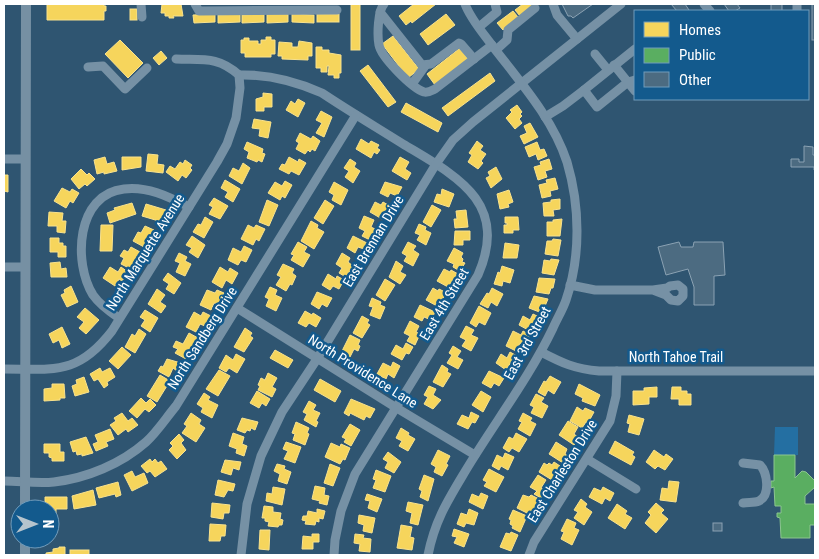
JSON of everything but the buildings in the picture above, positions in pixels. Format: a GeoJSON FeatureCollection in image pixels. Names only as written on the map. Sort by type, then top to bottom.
{"type":"FeatureCollection","features":[{"type":"Feature","properties":{"kind":"main road"},"geometry":{"type":"LineString","coordinates":[[25,499],[26,4]]}},
{"type":"Feature","properties":{"kind":"street"},"geometry":{"type":"LineString","coordinates":[[141,4],[142,17]]}},
{"type":"Feature","properties":{"kind":"street","name":"East 3rd Street"},"geometry":{"type":"LineString","coordinates":[[428,555],[433,533],[441,512],[541,352],[566,300],[574,268],[577,239],[574,190],[557,138],[545,117],[479,27],[465,4]]}},
{"type":"Feature","properties":{"kind":"street"},"geometry":{"type":"LineString","coordinates":[[479,27],[497,12],[495,4]]}},
{"type":"Feature","properties":{"kind":"street"},"geometry":{"type":"LineString","coordinates":[[553,4],[557,15],[577,39]]}},
{"type":"Feature","properties":{"kind":"street","name":"East Brennan Drive"},"geometry":{"type":"LineString","coordinates":[[241,555],[246,504],[261,456],[282,412],[317,359],[436,164],[453,140],[472,122],[621,4]]}},
{"type":"Feature","properties":{"kind":"street"},"geometry":{"type":"LineString","coordinates":[[195,5],[199,11],[337,10]]}},
{"type":"Feature","properties":{"kind":"street"},"geometry":{"type":"LineString","coordinates":[[382,8],[422,65],[425,66]]}},
{"type":"Feature","properties":{"kind":"street"},"geometry":{"type":"LineString","coordinates":[[382,8],[379,45],[403,78],[423,92],[429,92],[440,86],[474,59],[507,40],[508,30],[535,8]]}},
{"type":"Feature","properties":{"kind":"street"},"geometry":{"type":"LineString","coordinates":[[412,84],[425,66],[431,64],[458,43],[462,44],[474,59]]}},
{"type":"Feature","properties":{"kind":"street"},"geometry":{"type":"LineString","coordinates":[[545,117],[563,106],[634,50]]}},
{"type":"Feature","properties":{"kind":"street"},"geometry":{"type":"LineString","coordinates":[[584,90],[597,107],[632,81],[611,68],[595,54]]}},
{"type":"Feature","properties":{"kind":"street"},"geometry":{"type":"LineString","coordinates":[[176,59],[218,61],[239,75]]}},
{"type":"Feature","properties":{"kind":"street"},"geometry":{"type":"LineString","coordinates":[[88,67],[103,66],[125,89],[147,68]]}},
{"type":"Feature","properties":{"kind":"street","name":"East 4th Street"},"geometry":{"type":"LineString","coordinates":[[239,75],[283,78],[322,93],[460,180],[478,201],[485,219],[487,249],[484,262],[471,288],[395,407],[355,474],[340,519],[334,555]]}},
{"type":"Feature","properties":{"kind":"street","name":"North Marquette Avenue"},"geometry":{"type":"LineString","coordinates":[[4,369],[60,369],[84,359],[104,341],[218,162],[233,130],[236,118],[240,88],[239,75]]}},
{"type":"Feature","properties":{"kind":"street","name":"North Sandberg Drive"},"geometry":{"type":"LineString","coordinates":[[4,481],[54,482],[81,476],[102,470],[146,441],[176,406],[356,115]]}},
{"type":"Feature","properties":{"kind":"street"},"geometry":{"type":"LineString","coordinates":[[4,159],[25,159]]}},
{"type":"Feature","properties":{"kind":"street"},"geometry":{"type":"LineString","coordinates":[[119,318],[100,304],[93,295],[84,273],[83,229],[89,212],[110,193],[123,189],[155,192],[189,207]]}},
{"type":"Feature","properties":{"kind":"street"},"geometry":{"type":"LineString","coordinates":[[4,267],[25,267]]}},
{"type":"Feature","properties":{"kind":"street"},"geometry":{"type":"LineString","coordinates":[[570,285],[595,290],[653,290]]}},
{"type":"Feature","properties":{"kind":"street","name":"North Providence Lane"},"geometry":{"type":"LineString","coordinates":[[237,308],[475,455]]}},
{"type":"Feature","properties":{"kind":"street","name":"North Tahoe Trail"},"geometry":{"type":"LineString","coordinates":[[541,352],[566,365],[582,370],[815,371]]}},
{"type":"Feature","properties":{"kind":"street","name":"East Charleston Drive"},"geometry":{"type":"LineString","coordinates":[[529,555],[534,542],[610,421],[616,396],[617,371]]}},
{"type":"Feature","properties":{"kind":"street"},"geometry":{"type":"LineString","coordinates":[[587,459],[636,489]]}},
{"type":"Feature","properties":{"kind":"street"},"geometry":{"type":"LineString","coordinates":[[743,463],[760,465],[766,474],[765,495],[761,500],[757,502],[743,502]]}},
{"type":"Feature","properties":{"kind":"shaded area"},"geometry":{"type":"Polygon","coordinates":[[[775,427],[798,427],[798,455],[774,455],[775,427]]]}}]}
